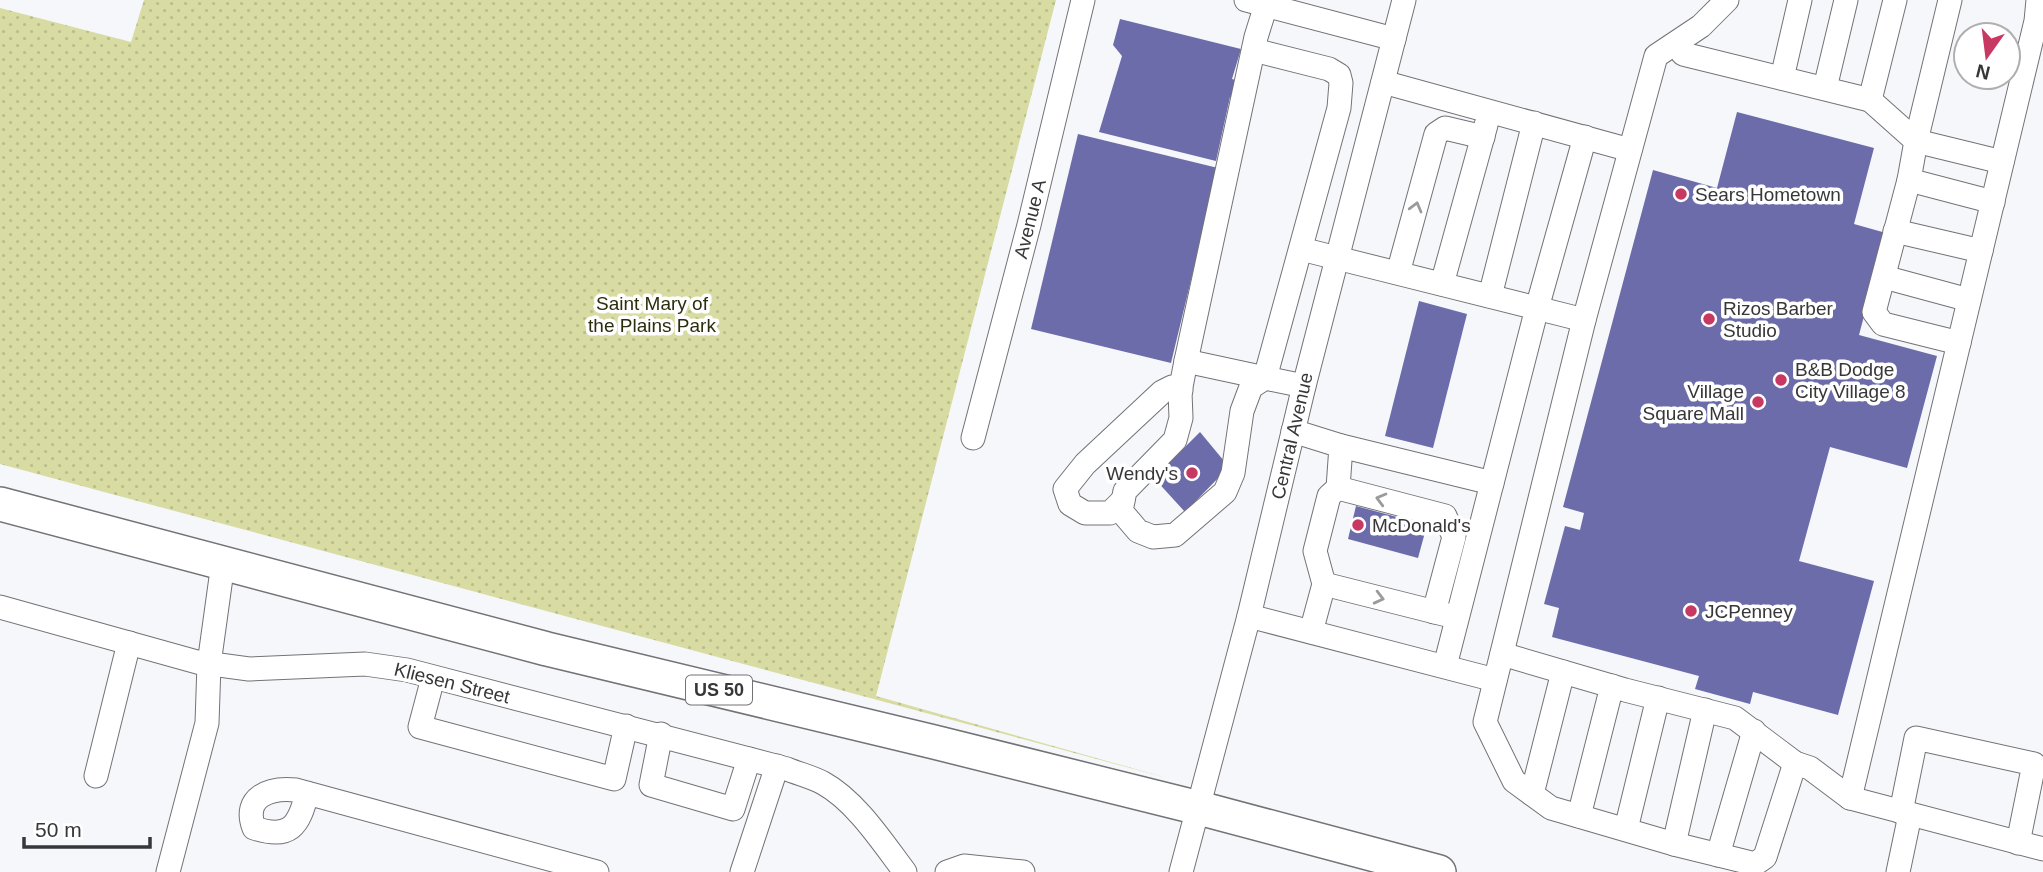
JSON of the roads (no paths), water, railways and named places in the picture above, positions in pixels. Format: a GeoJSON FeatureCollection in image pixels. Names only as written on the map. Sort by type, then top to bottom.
{"type":"FeatureCollection","features":[{"type":"Feature","properties":{"kind":"highway","name":"US 50"},"geometry":{"type":"LineString","coordinates":[[0,505],[547,649],[1199,808],[1438,872]]}},
{"type":"Feature","properties":{"kind":"street","name":"Avenue A"},"geometry":{"type":"LineString","coordinates":[[973,438],[1029,225],[1083,0]]}},
{"type":"Feature","properties":{"kind":"street","name":"Central Avenue"},"geometry":{"type":"LineString","coordinates":[[1181,872],[1250,616],[1304,386],[1404,0]]}},
{"type":"Feature","properties":{"kind":"street"},"geometry":{"type":"LineString","coordinates":[[1727,0],[1701,26],[1656,56],[1584,320],[1485,722],[1514,781],[1551,808],[1674,844],[1755,864],[1765,857],[1795,763]]}},
{"type":"Feature","properties":{"kind":"street"},"geometry":{"type":"LineString","coordinates":[[1782,78],[1800,0]]}},
{"type":"Feature","properties":{"kind":"street"},"geometry":{"type":"LineString","coordinates":[[1825,88],[1846,0]]}},
{"type":"Feature","properties":{"kind":"street"},"geometry":{"type":"LineString","coordinates":[[1870,100],[1895,0]]}},
{"type":"Feature","properties":{"kind":"street"},"geometry":{"type":"LineString","coordinates":[[1950,0],[1909,180],[1874,312],[1883,324],[1959,343]]}},
{"type":"Feature","properties":{"kind":"street"},"geometry":{"type":"LineString","coordinates":[[1850,798],[2036,21],[2033,1]]}},
{"type":"Feature","properties":{"kind":"street"},"geometry":{"type":"LineString","coordinates":[[1254,50],[1329,69],[1339,75],[1339,108],[1265,378],[1251,387],[1242,411],[1235,462],[1225,492],[1175,535],[1153,537],[1138,531],[1121,511],[1123,499],[1125,491],[1175,440],[1181,418],[1181,390],[1186,361],[1254,50],[1259,2],[1394,39]]}},
{"type":"Feature","properties":{"kind":"street"},"geometry":{"type":"LineString","coordinates":[[1676,44],[1684,54],[1870,100],[1916,141],[2002,162]]}},
{"type":"Feature","properties":{"kind":"street"},"geometry":{"type":"LineString","coordinates":[[1383,82],[1630,150]]}},
{"type":"Feature","properties":{"kind":"street"},"geometry":{"type":"LineString","coordinates":[[1442,284],[1490,111]]}},
{"type":"Feature","properties":{"kind":"street"},"geometry":{"type":"LineString","coordinates":[[1490,296],[1534,123]]}},
{"type":"Feature","properties":{"kind":"street"},"geometry":{"type":"LineString","coordinates":[[1398,273],[1436,134],[1446,128],[1483,137]]}},
{"type":"Feature","properties":{"kind":"street"},"geometry":{"type":"LineString","coordinates":[[1444,666],[1537,308],[1585,137]]}},
{"type":"Feature","properties":{"kind":"street"},"geometry":{"type":"LineString","coordinates":[[1324,161],[1360,171]]}},
{"type":"Feature","properties":{"kind":"street"},"geometry":{"type":"LineString","coordinates":[[1909,180],[1993,202]]}},
{"type":"Feature","properties":{"kind":"street"},"geometry":{"type":"LineString","coordinates":[[1895,231],[1981,251]]}},
{"type":"Feature","properties":{"kind":"street"},"geometry":{"type":"LineString","coordinates":[[1301,248],[1584,320]]}},
{"type":"Feature","properties":{"kind":"street"},"geometry":{"type":"LineString","coordinates":[[1884,277],[1969,300]]}},
{"type":"Feature","properties":{"kind":"street"},"geometry":{"type":"LineString","coordinates":[[1186,361],[1304,386]]}},
{"type":"Feature","properties":{"kind":"street"},"geometry":{"type":"LineString","coordinates":[[1123,499],[1110,513],[1084,513],[1070,504],[1065,489],[1085,464],[1162,392],[1172,387],[1181,390]]}},
{"type":"Feature","properties":{"kind":"street"},"geometry":{"type":"LineString","coordinates":[[1293,431],[1340,446],[1492,483]]}},
{"type":"Feature","properties":{"kind":"street"},"geometry":{"type":"LineString","coordinates":[[1311,632],[1324,584],[1315,551],[1329,496],[1338,488],[1340,446]]}},
{"type":"Feature","properties":{"kind":"street"},"geometry":{"type":"LineString","coordinates":[[1338,488],[1446,516],[1454,537],[1434,612]]}},
{"type":"Feature","properties":{"kind":"street"},"geometry":{"type":"LineString","coordinates":[[168,872],[207,723],[209,664],[223,564]]}},
{"type":"Feature","properties":{"kind":"street"},"geometry":{"type":"LineString","coordinates":[[1324,584],[1457,618]]}},
{"type":"Feature","properties":{"kind":"street","name":"Kliesen Street"},"geometry":{"type":"LineString","coordinates":[[0,607],[209,664],[248,669],[365,664],[407,670],[777,766],[825,784],[846,802],[878,837],[905,872]]}},
{"type":"Feature","properties":{"kind":"street"},"geometry":{"type":"LineString","coordinates":[[1250,616],[1496,680]]}},
{"type":"Feature","properties":{"kind":"street"},"geometry":{"type":"LineString","coordinates":[[96,776],[129,643]]}},
{"type":"Feature","properties":{"kind":"street"},"geometry":{"type":"LineString","coordinates":[[1502,654],[1735,718],[1795,763],[1811,768],[1850,798],[2043,849]]}},
{"type":"Feature","properties":{"kind":"street"},"geometry":{"type":"LineString","coordinates":[[1532,794],[1563,672]]}},
{"type":"Feature","properties":{"kind":"street"},"geometry":{"type":"LineString","coordinates":[[433,678],[420,727],[614,779],[626,726]]}},
{"type":"Feature","properties":{"kind":"street"},"geometry":{"type":"LineString","coordinates":[[1579,816],[1612,686]]}},
{"type":"Feature","properties":{"kind":"street"},"geometry":{"type":"LineString","coordinates":[[1626,830],[1658,698]]}},
{"type":"Feature","properties":{"kind":"street"},"geometry":{"type":"LineString","coordinates":[[1674,844],[1705,710]]}},
{"type":"Feature","properties":{"kind":"street"},"geometry":{"type":"LineString","coordinates":[[1718,855],[1754,732]]}},
{"type":"Feature","properties":{"kind":"street"},"geometry":{"type":"LineString","coordinates":[[661,734],[651,785],[733,809],[749,759]]}},
{"type":"Feature","properties":{"kind":"street"},"geometry":{"type":"LineString","coordinates":[[1898,872],[1916,738],[2034,764],[2018,843]]}},
{"type":"Feature","properties":{"kind":"street"},"geometry":{"type":"LineString","coordinates":[[742,872],[777,766]]}},
{"type":"Feature","properties":{"kind":"street"},"geometry":{"type":"LineString","coordinates":[[307,793],[597,872]]}},
{"type":"Feature","properties":{"kind":"street"},"geometry":{"type":"LineString","coordinates":[[947,872],[964,866],[1023,872]]}},
{"type":"Feature","properties":{"kind":"place","name":"Sears Hometown"},"geometry":{"type":"Point","coordinates":[1681,194]}},
{"type":"Feature","properties":{"kind":"place","name":"Rizos Barber Studio"},"geometry":{"type":"Point","coordinates":[1709,319]}},
{"type":"Feature","properties":{"kind":"place","name":"B&B Dodge City Village 8"},"geometry":{"type":"Point","coordinates":[1781,380]}},
{"type":"Feature","properties":{"kind":"place","name":"Village Square Mall"},"geometry":{"type":"Point","coordinates":[1758,402]}},
{"type":"Feature","properties":{"kind":"place","name":"Wendy's"},"geometry":{"type":"Point","coordinates":[1192,473]}},
{"type":"Feature","properties":{"kind":"place","name":"McDonald's"},"geometry":{"type":"Point","coordinates":[1358,525]}},
{"type":"Feature","properties":{"kind":"place","name":"JCPenney"},"geometry":{"type":"Point","coordinates":[1691,611]}},
{"type":"Feature","properties":{"kind":"park label","name":"Saint Mary of the Plains Park"},"geometry":{"type":"Point","coordinates":[652,314]}}]}
